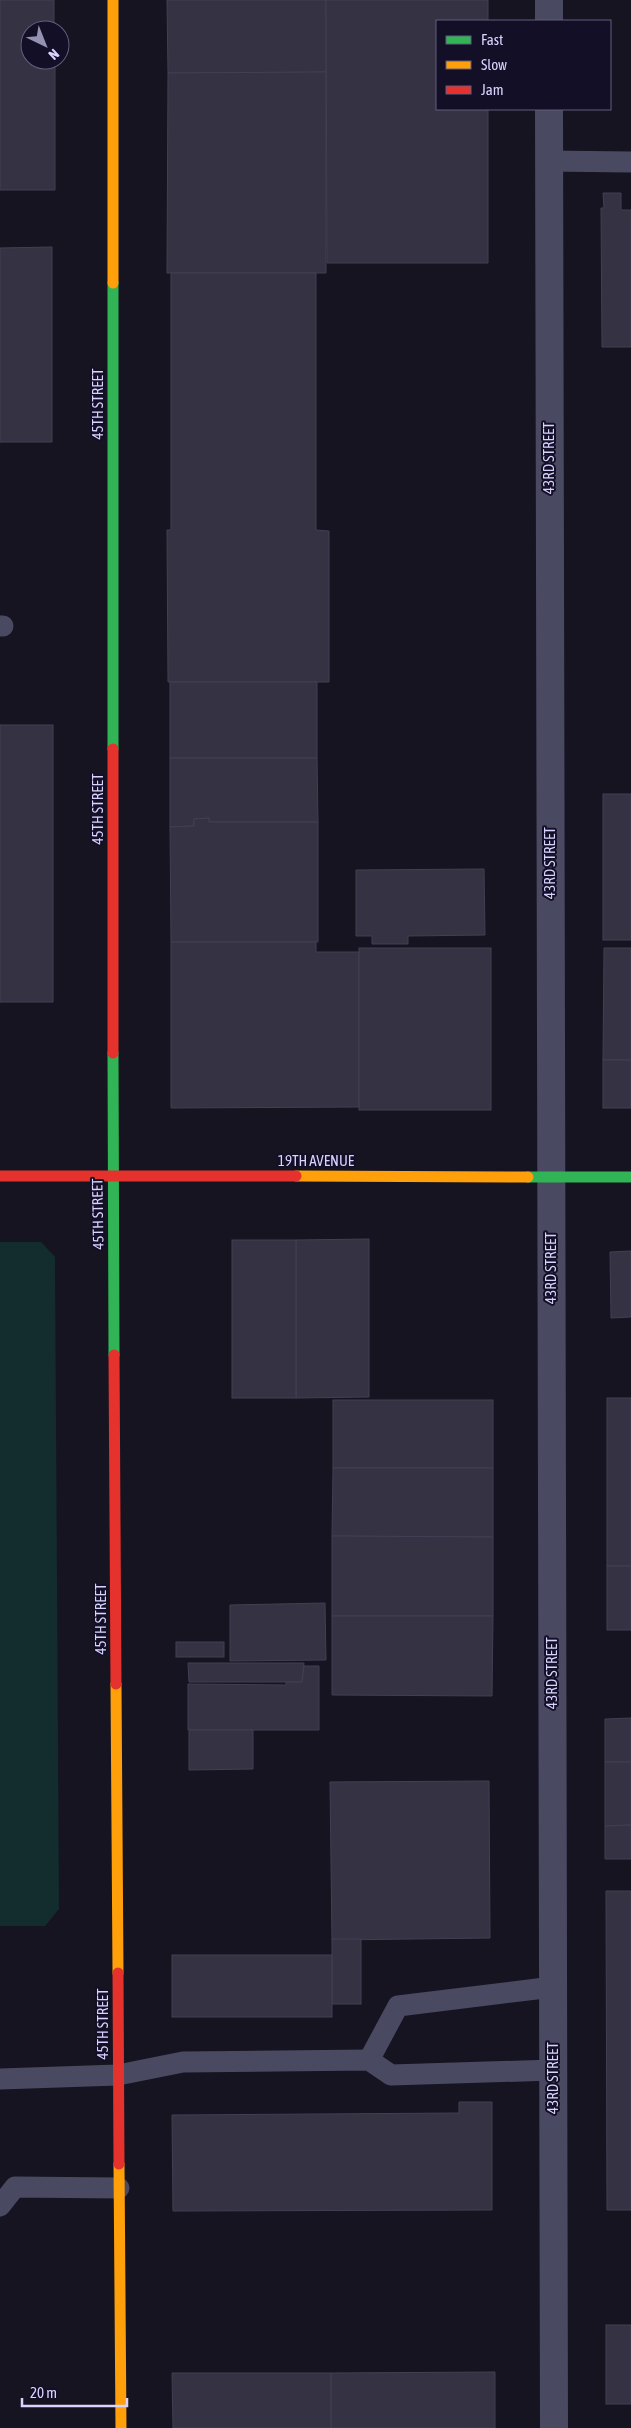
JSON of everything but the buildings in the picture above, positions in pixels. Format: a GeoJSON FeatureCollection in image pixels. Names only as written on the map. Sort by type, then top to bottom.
{"type":"FeatureCollection","features":[{"type":"Feature","properties":{"kind":"street","name":"45TH STREET"},"geometry":{"type":"LineString","coordinates":[[113,0],[113,1175],[121,2428]]}},
{"type":"Feature","properties":{"kind":"street"},"geometry":{"type":"LineString","coordinates":[[549,0],[549,20]]}},
{"type":"Feature","properties":{"kind":"street","name":"43RD STREET"},"geometry":{"type":"LineString","coordinates":[[549,110],[554,2428]]}},
{"type":"Feature","properties":{"kind":"street","name":"19TH AVENUE"},"geometry":{"type":"LineString","coordinates":[[0,1176],[631,1177]]}},
{"type":"Feature","properties":{"kind":"lane"},"geometry":{"type":"LineString","coordinates":[[549,160],[631,162]]}},
{"type":"Feature","properties":{"kind":"lane"},"geometry":{"type":"LineString","coordinates":[[369,2060],[398,2006],[553,1987]]}},
{"type":"Feature","properties":{"kind":"lane"},"geometry":{"type":"LineString","coordinates":[[0,2079],[118,2075],[183,2062],[369,2060],[390,2075],[553,2070]]}},
{"type":"Feature","properties":{"kind":"lane"},"geometry":{"type":"LineString","coordinates":[[0,2206],[15,2186],[120,2188]]}},
{"type":"Feature","properties":{"kind":"green space"},"geometry":{"type":"Polygon","coordinates":[[[0,1242],[41,1242],[55,1257],[59,1909],[45,1926],[0,1926],[0,1242]]]}},
{"type":"Feature","properties":{"kind":"traffic: fast"},"geometry":{"type":"LineString","coordinates":[[113,283],[113,749]]}},
{"type":"Feature","properties":{"kind":"traffic: fast"},"geometry":{"type":"LineString","coordinates":[[113,1053],[114,1355]]}},
{"type":"Feature","properties":{"kind":"traffic: fast"},"geometry":{"type":"LineString","coordinates":[[528,1177],[631,1177]]}},
{"type":"Feature","properties":{"kind":"traffic: slow"},"geometry":{"type":"LineString","coordinates":[[113,0],[113,283]]}},
{"type":"Feature","properties":{"kind":"traffic: slow"},"geometry":{"type":"LineString","coordinates":[[296,1176],[528,1177]]}},
{"type":"Feature","properties":{"kind":"traffic: slow"},"geometry":{"type":"LineString","coordinates":[[116,1684],[118,1973]]}},
{"type":"Feature","properties":{"kind":"traffic: slow"},"geometry":{"type":"LineString","coordinates":[[119,2164],[121,2428]]}},
{"type":"Feature","properties":{"kind":"traffic: jam"},"geometry":{"type":"LineString","coordinates":[[113,749],[113,1053]]}},
{"type":"Feature","properties":{"kind":"traffic: jam"},"geometry":{"type":"LineString","coordinates":[[0,1176],[296,1176]]}},
{"type":"Feature","properties":{"kind":"traffic: jam"},"geometry":{"type":"LineString","coordinates":[[114,1355],[116,1684]]}},
{"type":"Feature","properties":{"kind":"traffic: jam"},"geometry":{"type":"LineString","coordinates":[[118,1973],[119,2164]]}}]}
